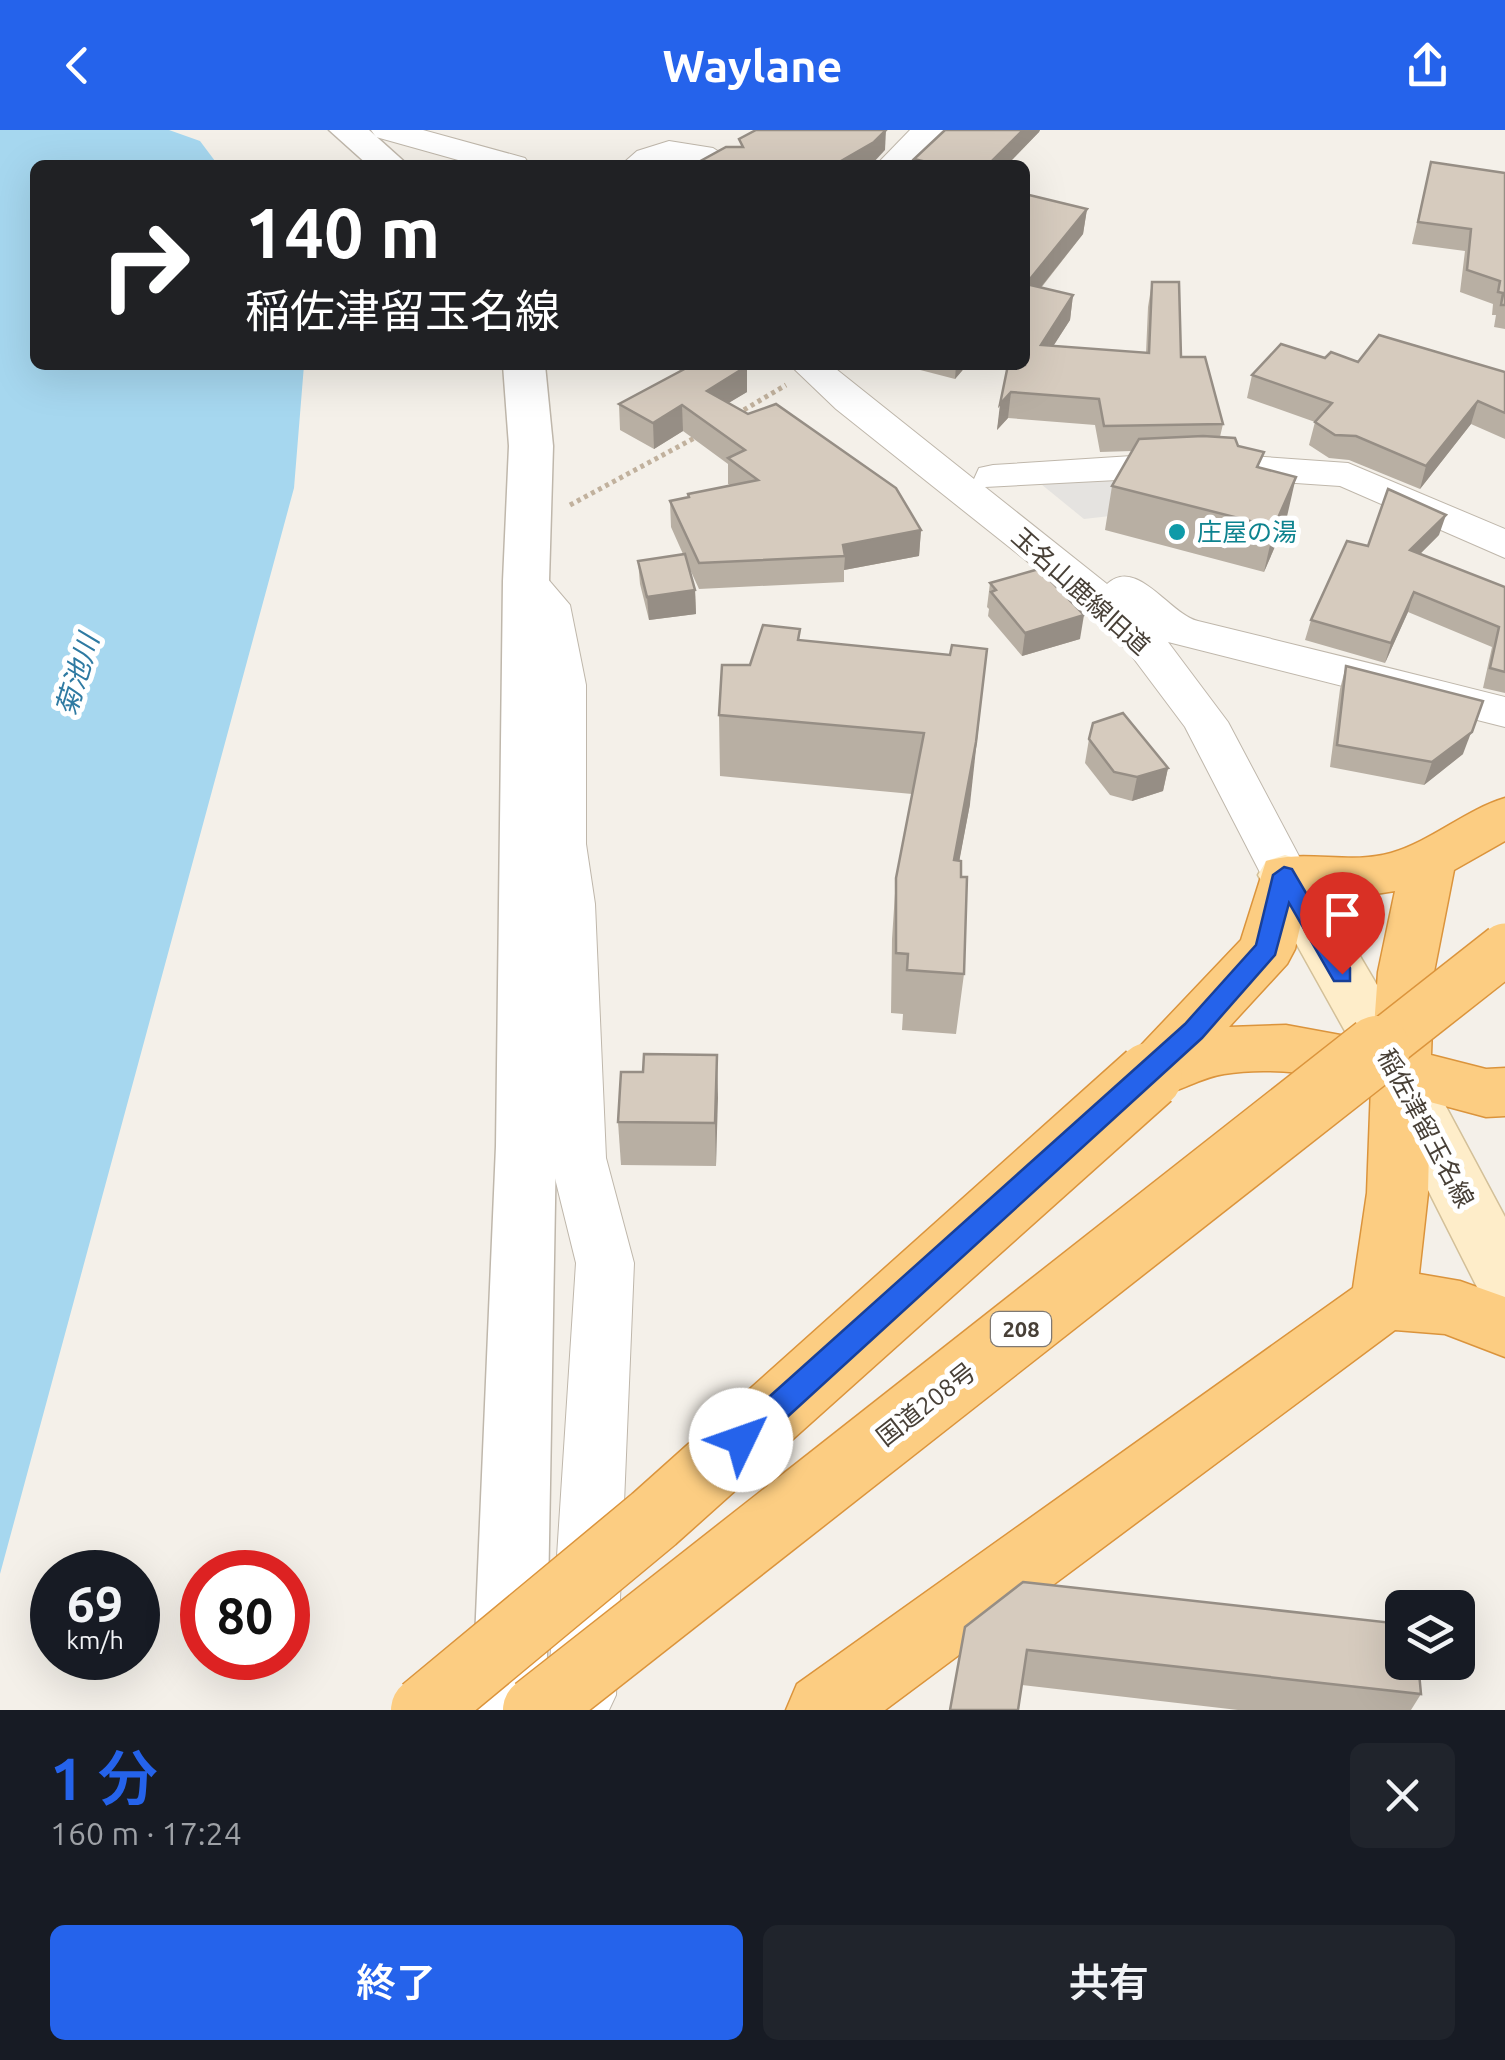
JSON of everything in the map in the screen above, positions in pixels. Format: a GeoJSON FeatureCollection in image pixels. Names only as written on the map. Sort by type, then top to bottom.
{"type":"FeatureCollection","features":[{"type":"Feature","properties":{"kind":"highway"},"geometry":{"type":"LineString","coordinates":[[424,1710],[654,1519],[1149,1076],[1267,948],[1284,875],[1366,881],[1429,864],[1505,817]]}},
{"type":"Feature","properties":{"kind":"highway"},"geometry":{"type":"LineString","coordinates":[[1359,1322],[1396,1246],[1402,1158],[1400,1074],[1412,916],[1429,864]]}},
{"type":"Feature","properties":{"kind":"highway","name":"国道208号"},"geometry":{"type":"LineString","coordinates":[[536,1710],[1505,949]]}},
{"type":"Feature","properties":{"kind":"highway"},"geometry":{"type":"LineString","coordinates":[[1149,1076],[1222,1051],[1268,1048],[1318,1052],[1486,1093],[1505,1092]]}},
{"type":"Feature","properties":{"kind":"highway"},"geometry":{"type":"LineString","coordinates":[[823,1710],[1359,1322],[1425,1300],[1472,1310],[1505,1328]]}},
{"type":"Feature","properties":{"kind":"main road","name":"稲佐津留玉名線"},"geometry":{"type":"LineString","coordinates":[[1284,875],[1400,1074],[1505,1278]]}},
{"type":"Feature","properties":{"kind":"street"},"geometry":{"type":"LineString","coordinates":[[347,130],[384,160]]}},
{"type":"Feature","properties":{"kind":"street"},"geometry":{"type":"LineString","coordinates":[[387,130],[495,160]]}},
{"type":"Feature","properties":{"kind":"street"},"geometry":{"type":"LineString","coordinates":[[897,160],[916,137],[928,130]]}},
{"type":"Feature","properties":{"kind":"street"},"geometry":{"type":"LineString","coordinates":[[641,149],[701,152],[715,160]]}},
{"type":"Feature","properties":{"kind":"street"},"geometry":{"type":"LineString","coordinates":[[508,1710],[526,1146],[525,758],[530,704],[526,580],[531,399],[525,370]]}},
{"type":"Feature","properties":{"kind":"street","name":"玉名山鹿線旧道"},"geometry":{"type":"LineString","coordinates":[[814,370],[861,412],[930,461],[1145,643],[1221,747],[1284,875]]}},
{"type":"Feature","properties":{"kind":"street"},"geometry":{"type":"LineString","coordinates":[[930,461],[993,477],[1194,464],[1348,475],[1505,545]]}},
{"type":"Feature","properties":{"kind":"street"},"geometry":{"type":"LineString","coordinates":[[993,477],[1170,628],[1505,712]]}},
{"type":"Feature","properties":{"kind":"street"},"geometry":{"type":"LineString","coordinates":[[526,580],[549,605],[564,685],[562,844],[570,904],[578,1158],[605,1263],[582,1710]]}},
{"type":"Feature","properties":{"kind":"path"},"geometry":{"type":"LineString","coordinates":[[725,422],[806,370]]}},
{"type":"Feature","properties":{"kind":"path"},"geometry":{"type":"LineString","coordinates":[[530,522],[558,512],[708,430]]}},
{"type":"Feature","properties":{"kind":"shaded area"},"geometry":{"type":"Polygon","coordinates":[[[1218,473],[1241,501],[1084,519],[1041,484],[1218,473]]]}},
{"type":"Feature","properties":{"kind":"water","name":"菊池川"},"geometry":{"type":"Polygon","coordinates":[[[0,130],[169,130],[200,141],[214,160],[30,160],[30,370],[304,370],[294,488],[0,1574],[0,130]]]}},
{"type":"Feature","properties":{"kind":"building"},"geometry":{"type":"Polygon","coordinates":[[[756,130],[886,130],[874,142],[843,160],[702,160],[726,147],[743,147],[739,139],[756,130]]]}},
{"type":"Feature","properties":{"kind":"building"},"geometry":{"type":"Polygon","coordinates":[[[945,130],[1023,130],[993,160],[914,159],[945,130]]]}},
{"type":"Feature","properties":{"kind":"building"},"geometry":{"type":"Polygon","coordinates":[[[1431,162],[1505,173],[1505,305],[1501,305],[1503,293],[1498,292],[1500,281],[1467,270],[1471,229],[1418,222],[1431,162]]]}},
{"type":"Feature","properties":{"kind":"building"},"geometry":{"type":"Polygon","coordinates":[[[1030,195],[1087,209],[1030,279],[1030,195]]]}},
{"type":"Feature","properties":{"kind":"building"},"geometry":{"type":"Polygon","coordinates":[[[1152,282],[1179,282],[1181,357],[1205,357],[1223,424],[1104,426],[1099,399],[1011,392],[1000,404],[1007,370],[1030,370],[1030,285],[1073,295],[1041,345],[1149,353],[1152,282]]]}},
{"type":"Feature","properties":{"kind":"building"},"geometry":{"type":"Polygon","coordinates":[[[1379,335],[1505,372],[1505,413],[1478,401],[1426,466],[1356,436],[1335,435],[1315,422],[1332,403],[1252,375],[1281,344],[1325,358],[1331,352],[1358,362],[1379,335]]]}},
{"type":"Feature","properties":{"kind":"building"},"geometry":{"type":"Polygon","coordinates":[[[683,370],[741,370],[707,391],[748,414],[776,404],[896,488],[921,530],[843,545],[845,556],[699,563],[670,501],[758,480],[728,458],[745,450],[682,405],[653,423],[619,404],[683,370]]]}},
{"type":"Feature","properties":{"kind":"building"},"geometry":{"type":"Polygon","coordinates":[[[1235,438],[1238,446],[1264,452],[1257,467],[1296,477],[1274,527],[1112,486],[1139,439],[1235,438]]]}},
{"type":"Feature","properties":{"kind":"building"},"geometry":{"type":"Polygon","coordinates":[[[1388,489],[1446,515],[1410,550],[1505,587],[1505,672],[1490,668],[1499,627],[1414,592],[1391,643],[1311,620],[1347,541],[1368,546],[1388,489]]]}},
{"type":"Feature","properties":{"kind":"building"},"geometry":{"type":"Polygon","coordinates":[[[685,554],[695,590],[647,597],[638,561],[685,554]]]}},
{"type":"Feature","properties":{"kind":"building"},"geometry":{"type":"Polygon","coordinates":[[[1039,569],[1084,615],[1025,633],[991,592],[996,590],[990,583],[1039,569]]]}},
{"type":"Feature","properties":{"kind":"building"},"geometry":{"type":"Polygon","coordinates":[[[763,625],[800,629],[798,640],[950,655],[952,645],[987,649],[976,742],[954,860],[961,861],[961,877],[967,877],[964,974],[907,970],[908,954],[896,953],[896,878],[924,733],[719,715],[722,665],[750,665],[763,625]]]}},
{"type":"Feature","properties":{"kind":"building"},"geometry":{"type":"Polygon","coordinates":[[[1346,666],[1483,701],[1472,732],[1432,762],[1337,745],[1346,666]]]}},
{"type":"Feature","properties":{"kind":"building"},"geometry":{"type":"Polygon","coordinates":[[[1123,713],[1168,768],[1137,777],[1114,772],[1089,739],[1093,723],[1123,713]]]}},
{"type":"Feature","properties":{"kind":"building"},"geometry":{"type":"Polygon","coordinates":[[[644,1054],[717,1055],[715,1123],[618,1122],[621,1072],[643,1072],[644,1054]]]}},
{"type":"Feature","properties":{"kind":"building"},"geometry":{"type":"Polygon","coordinates":[[[1023,1582],[1385,1622],[1385,1680],[1420,1680],[1421,1694],[1027,1650],[1018,1710],[950,1710],[965,1627],[1023,1582]]]}},
{"type":"Feature","properties":{"kind":"place","name":"庄屋の湯"},"geometry":{"type":"Point","coordinates":[1177,532]}},
{"type":"Feature","properties":{"kind":"route"},"geometry":{"type":"LineString","coordinates":[[741,1440],[1149,1076],[1194,1031],[1267,948],[1284,875],[1342,974]]}}]}
